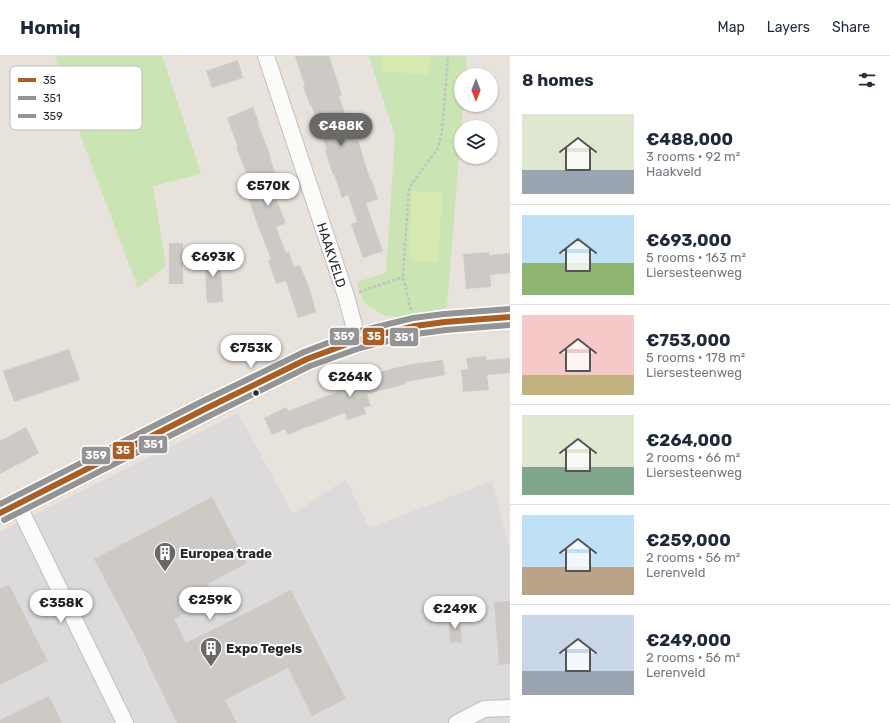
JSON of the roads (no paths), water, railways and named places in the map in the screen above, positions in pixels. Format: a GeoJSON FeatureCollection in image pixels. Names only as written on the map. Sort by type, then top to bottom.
{"type":"FeatureCollection","features":[{"type":"Feature","properties":{"kind":"street","name":"HAAKVELD"},"geometry":{"type":"LineString","coordinates":[[266,56],[346,296],[358,340]]}},
{"type":"Feature","properties":{"kind":"street"},"geometry":{"type":"LineString","coordinates":[[0,513],[307,359],[358,340],[415,326],[510,317]]}},
{"type":"Feature","properties":{"kind":"street"},"geometry":{"type":"LineString","coordinates":[[18,503],[125,723]]}},
{"type":"Feature","properties":{"kind":"street"},"geometry":{"type":"LineString","coordinates":[[457,723],[484,710],[510,708]]}},
{"type":"Feature","properties":{"kind":"place","name":"Europea trade"},"geometry":{"type":"Point","coordinates":[165,572]}},
{"type":"Feature","properties":{"kind":"place","name":"Expo Tegels"},"geometry":{"type":"Point","coordinates":[211,668]}}]}
